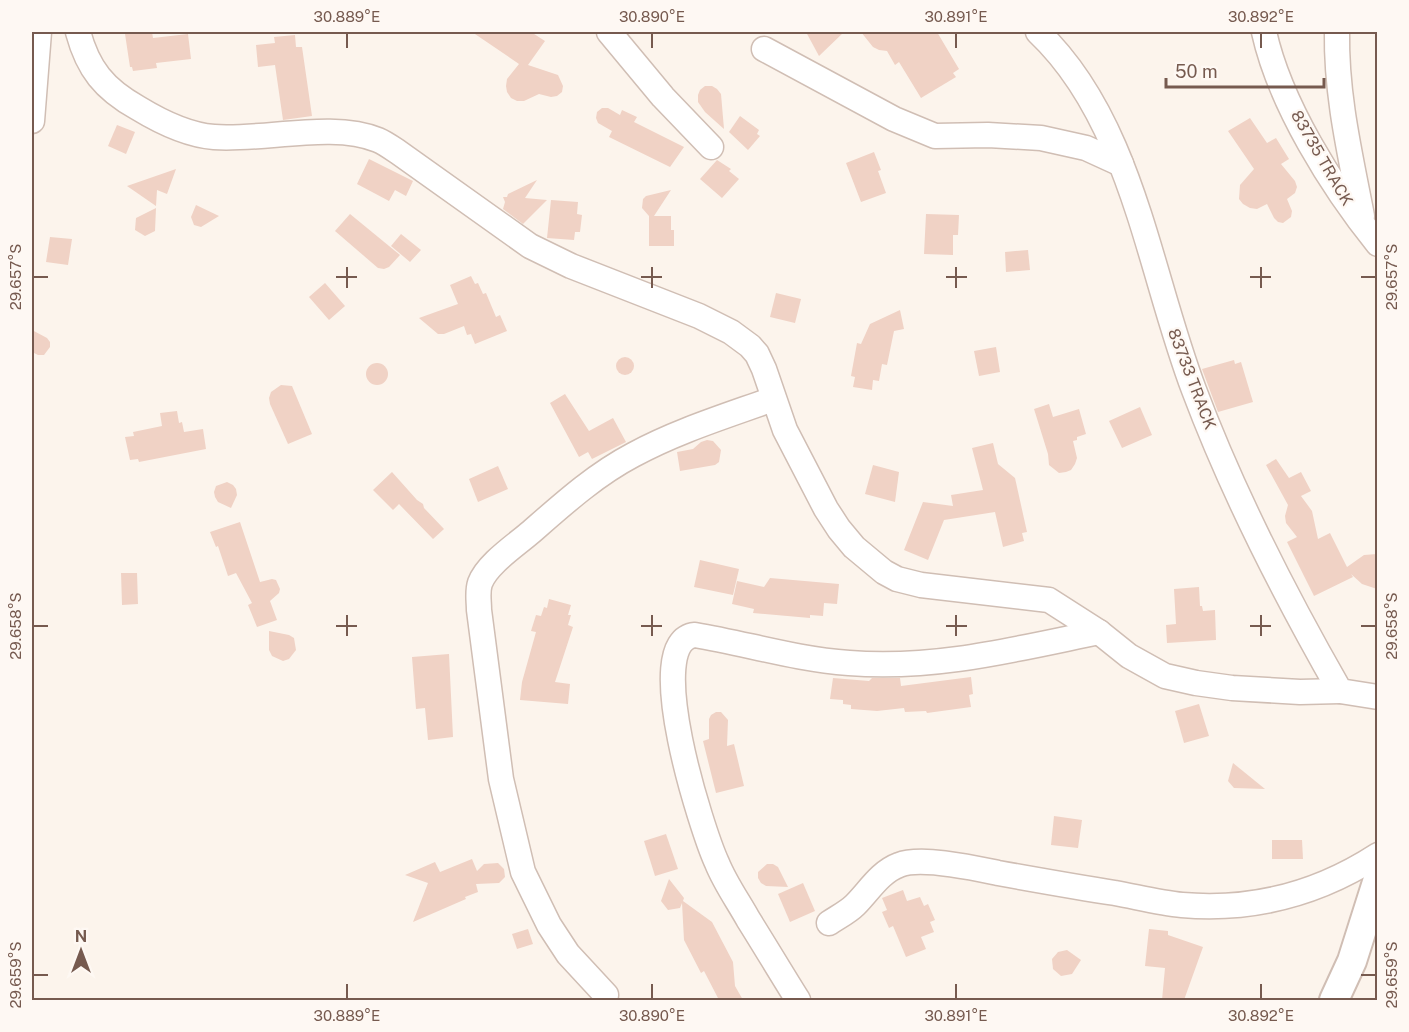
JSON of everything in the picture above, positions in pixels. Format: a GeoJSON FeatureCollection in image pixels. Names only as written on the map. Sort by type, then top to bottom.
{"type":"FeatureCollection","features":[{"type":"Feature","properties":{"kind":"street"},"geometry":{"type":"LineString","coordinates":[[32,121],[39,32]]}},
{"type":"Feature","properties":{"kind":"street"},"geometry":{"type":"LineString","coordinates":[[78,32],[83,50],[94,72],[105,85],[125,101],[184,131],[214,137],[310,133],[351,134],[377,140],[398,152],[530,246],[571,266],[699,316],[731,332],[757,354],[785,430],[825,509],[854,547],[884,572],[897,579],[921,585],[1049,600],[1129,656],[1165,676],[1232,688],[1340,692],[1377,698]]}},
{"type":"Feature","properties":{"kind":"street"},"geometry":{"type":"LineString","coordinates":[[609,32],[663,97],[711,147]]}},
{"type":"Feature","properties":{"kind":"street","name":"83733 TRACK"},"geometry":{"type":"LineString","coordinates":[[1038,32],[1066,61],[1090,97],[1113,142],[1179,351],[1195,393],[1274,571],[1340,692]]}},
{"type":"Feature","properties":{"kind":"street","name":"83735 TRACK"},"geometry":{"type":"LineString","coordinates":[[1264,32],[1279,77],[1298,119],[1327,173],[1371,236]]}},
{"type":"Feature","properties":{"kind":"street"},"geometry":{"type":"LineString","coordinates":[[1337,32],[1336,68],[1342,114],[1371,236]]}},
{"type":"Feature","properties":{"kind":"street"},"geometry":{"type":"LineString","coordinates":[[764,49],[894,119],[936,136],[988,135],[1041,138],[1086,148],[1121,164]]}},
{"type":"Feature","properties":{"kind":"street"},"geometry":{"type":"LineString","coordinates":[[606,995],[568,954],[549,925],[523,872],[501,779],[478,593],[481,583],[493,565],[580,489],[606,471],[634,454],[688,430],[773,399]]}},
{"type":"Feature","properties":{"kind":"street"},"geometry":{"type":"LineString","coordinates":[[798,1000],[723,877],[706,834],[676,721],[673,700],[674,660],[682,640],[695,635],[799,657],[850,663],[900,665],[974,658],[1099,633]]}},
{"type":"Feature","properties":{"kind":"street"},"geometry":{"type":"LineString","coordinates":[[829,923],[849,910],[881,877],[897,865],[909,862],[973,868],[1184,905],[1233,905],[1293,896],[1340,877],[1377,855]]}},
{"type":"Feature","properties":{"kind":"street"},"geometry":{"type":"LineString","coordinates":[[1334,1000],[1352,961],[1377,879]]}},
{"type":"Feature","properties":{"kind":"building"},"geometry":{"type":"Polygon","coordinates":[[[152,32],[153,38],[188,34],[191,59],[156,63],[157,68],[133,71],[130,67],[125,34],[152,32]]]}},
{"type":"Feature","properties":{"kind":"building"},"geometry":{"type":"Polygon","coordinates":[[[472,32],[531,32],[545,41],[528,65],[558,75],[563,86],[562,92],[551,97],[539,94],[524,101],[511,98],[507,92],[507,79],[519,64],[472,32]]]}},
{"type":"Feature","properties":{"kind":"building"},"geometry":{"type":"Polygon","coordinates":[[[806,32],[844,32],[819,56],[806,32]]]}},
{"type":"Feature","properties":{"kind":"building"},"geometry":{"type":"Polygon","coordinates":[[[861,32],[937,32],[959,69],[953,73],[956,77],[921,98],[899,62],[895,65],[887,51],[873,47],[861,32]]]}},
{"type":"Feature","properties":{"kind":"building"},"geometry":{"type":"Polygon","coordinates":[[[295,35],[296,47],[302,47],[312,116],[283,120],[275,65],[258,67],[256,45],[275,43],[274,37],[295,35]]]}},
{"type":"Feature","properties":{"kind":"building"},"geometry":{"type":"Polygon","coordinates":[[[705,86],[712,86],[721,94],[724,129],[705,112],[698,102],[700,90],[705,86]]]}},
{"type":"Feature","properties":{"kind":"building"},"geometry":{"type":"Polygon","coordinates":[[[602,108],[608,108],[620,115],[622,110],[637,117],[634,122],[684,147],[670,167],[609,137],[612,131],[598,123],[596,118],[597,112],[602,108]]]}},
{"type":"Feature","properties":{"kind":"building"},"geometry":{"type":"Polygon","coordinates":[[[740,116],[759,130],[757,134],[760,136],[748,150],[729,132],[740,116]]]}},
{"type":"Feature","properties":{"kind":"building"},"geometry":{"type":"Polygon","coordinates":[[[1250,118],[1267,143],[1276,138],[1289,159],[1281,164],[1297,187],[1295,193],[1287,199],[1292,211],[1291,217],[1283,223],[1274,218],[1267,204],[1257,209],[1250,208],[1239,199],[1240,185],[1254,169],[1228,131],[1250,118]]]}},
{"type":"Feature","properties":{"kind":"building"},"geometry":{"type":"Polygon","coordinates":[[[117,125],[135,132],[126,154],[108,146],[117,125]]]}},
{"type":"Feature","properties":{"kind":"building"},"geometry":{"type":"Polygon","coordinates":[[[874,152],[886,193],[861,202],[846,163],[874,152]]]}},
{"type":"Feature","properties":{"kind":"building"},"geometry":{"type":"Polygon","coordinates":[[[369,159],[413,181],[406,196],[395,190],[389,201],[357,184],[369,159]]]}},
{"type":"Feature","properties":{"kind":"building"},"geometry":{"type":"Polygon","coordinates":[[[717,160],[731,169],[729,171],[739,179],[722,198],[700,179],[717,160]]]}},
{"type":"Feature","properties":{"kind":"building"},"geometry":{"type":"Polygon","coordinates":[[[176,169],[167,194],[157,190],[156,206],[127,186],[176,169]]]}},
{"type":"Feature","properties":{"kind":"building"},"geometry":{"type":"Polygon","coordinates":[[[537,180],[525,198],[547,200],[523,224],[503,209],[505,202],[503,197],[537,180]]]}},
{"type":"Feature","properties":{"kind":"building"},"geometry":{"type":"Polygon","coordinates":[[[671,190],[654,216],[671,216],[674,246],[649,246],[649,216],[642,208],[643,199],[646,196],[671,190]]]}},
{"type":"Feature","properties":{"kind":"building"},"geometry":{"type":"Polygon","coordinates":[[[551,200],[578,202],[577,214],[582,215],[580,232],[575,232],[574,240],[547,238],[551,200]]]}},
{"type":"Feature","properties":{"kind":"building"},"geometry":{"type":"Polygon","coordinates":[[[196,205],[219,216],[201,227],[194,225],[191,217],[196,205]]]}},
{"type":"Feature","properties":{"kind":"building"},"geometry":{"type":"Polygon","coordinates":[[[156,208],[155,231],[145,236],[135,230],[136,218],[156,208]]]}},
{"type":"Feature","properties":{"kind":"building"},"geometry":{"type":"Polygon","coordinates":[[[350,214],[400,255],[389,267],[378,268],[335,231],[350,214]]]}},
{"type":"Feature","properties":{"kind":"building"},"geometry":{"type":"Polygon","coordinates":[[[926,214],[959,215],[958,235],[953,235],[953,255],[924,254],[926,214]]]}},
{"type":"Feature","properties":{"kind":"building"},"geometry":{"type":"Polygon","coordinates":[[[401,234],[421,250],[410,262],[391,246],[401,234]]]}},
{"type":"Feature","properties":{"kind":"building"},"geometry":{"type":"Polygon","coordinates":[[[50,237],[72,239],[68,265],[46,262],[50,237]]]}},
{"type":"Feature","properties":{"kind":"building"},"geometry":{"type":"Polygon","coordinates":[[[1028,250],[1030,270],[1006,272],[1005,252],[1028,250]]]}},
{"type":"Feature","properties":{"kind":"building"},"geometry":{"type":"Polygon","coordinates":[[[471,276],[475,284],[478,283],[483,294],[486,293],[496,317],[500,315],[507,331],[475,344],[471,334],[467,335],[464,326],[438,334],[419,318],[458,304],[450,285],[471,276]]]}},
{"type":"Feature","properties":{"kind":"building"},"geometry":{"type":"Polygon","coordinates":[[[325,283],[345,306],[329,320],[309,297],[325,283]]]}},
{"type":"Feature","properties":{"kind":"building"},"geometry":{"type":"Polygon","coordinates":[[[776,293],[801,299],[795,323],[770,317],[776,293]]]}},
{"type":"Feature","properties":{"kind":"building"},"geometry":{"type":"Polygon","coordinates":[[[900,310],[904,329],[894,331],[887,365],[882,364],[879,381],[873,380],[872,390],[853,387],[855,377],[851,376],[857,343],[861,344],[870,324],[900,310]]]}},
{"type":"Feature","properties":{"kind":"building"},"geometry":{"type":"Polygon","coordinates":[[[32,330],[50,342],[50,347],[44,355],[32,352],[32,330]]]}},
{"type":"Feature","properties":{"kind":"building"},"geometry":{"type":"Polygon","coordinates":[[[996,347],[1000,372],[979,376],[974,351],[996,347]]]}},
{"type":"Feature","properties":{"kind":"building"},"geometry":{"type":"Polygon","coordinates":[[[621,357],[629,357],[634,362],[632,373],[621,375],[616,370],[616,362],[621,357]]]}},
{"type":"Feature","properties":{"kind":"building"},"geometry":{"type":"Polygon","coordinates":[[[1234,360],[1235,364],[1241,362],[1253,402],[1218,412],[1202,369],[1234,360]]]}},
{"type":"Feature","properties":{"kind":"building"},"geometry":{"type":"Polygon","coordinates":[[[377,363],[385,366],[388,374],[385,382],[377,385],[369,382],[366,374],[369,366],[377,363]]]}},
{"type":"Feature","properties":{"kind":"building"},"geometry":{"type":"Polygon","coordinates":[[[281,385],[292,386],[312,434],[288,444],[269,398],[271,392],[281,385]]]}},
{"type":"Feature","properties":{"kind":"building"},"geometry":{"type":"Polygon","coordinates":[[[565,394],[589,431],[613,418],[626,442],[592,459],[588,452],[579,457],[550,403],[565,394]]]}},
{"type":"Feature","properties":{"kind":"building"},"geometry":{"type":"Polygon","coordinates":[[[1049,404],[1053,417],[1079,409],[1086,434],[1073,441],[1077,458],[1071,470],[1066,472],[1059,473],[1049,465],[1048,454],[1034,409],[1049,404]]]}},
{"type":"Feature","properties":{"kind":"building"},"geometry":{"type":"Polygon","coordinates":[[[1140,407],[1152,435],[1122,448],[1109,421],[1140,407]]]}},
{"type":"Feature","properties":{"kind":"building"},"geometry":{"type":"Polygon","coordinates":[[[177,411],[179,423],[182,422],[184,432],[203,429],[206,449],[139,462],[138,459],[130,460],[125,437],[134,436],[133,432],[162,426],[160,413],[177,411]]]}},
{"type":"Feature","properties":{"kind":"building"},"geometry":{"type":"Polygon","coordinates":[[[707,440],[713,441],[721,450],[719,462],[715,465],[680,471],[677,452],[693,449],[707,440]]]}},
{"type":"Feature","properties":{"kind":"building"},"geometry":{"type":"Polygon","coordinates":[[[993,443],[998,464],[1015,478],[1027,532],[1022,533],[1024,541],[1003,547],[995,512],[944,520],[928,560],[904,550],[923,502],[953,506],[951,495],[983,490],[972,448],[993,443]]]}},
{"type":"Feature","properties":{"kind":"building"},"geometry":{"type":"Polygon","coordinates":[[[1276,459],[1289,478],[1301,472],[1311,491],[1301,496],[1312,511],[1318,539],[1330,533],[1347,567],[1364,555],[1377,554],[1377,589],[1362,584],[1351,574],[1353,577],[1314,596],[1287,542],[1297,537],[1286,523],[1288,505],[1266,465],[1276,459]]]}},
{"type":"Feature","properties":{"kind":"building"},"geometry":{"type":"Polygon","coordinates":[[[873,465],[899,472],[895,502],[865,494],[873,465]]]}},
{"type":"Feature","properties":{"kind":"building"},"geometry":{"type":"Polygon","coordinates":[[[498,466],[508,489],[478,502],[469,479],[498,466]]]}},
{"type":"Feature","properties":{"kind":"building"},"geometry":{"type":"Polygon","coordinates":[[[392,472],[444,529],[433,539],[399,504],[393,510],[373,490],[392,472]]]}},
{"type":"Feature","properties":{"kind":"building"},"geometry":{"type":"Polygon","coordinates":[[[227,482],[233,485],[237,495],[231,508],[218,502],[214,492],[216,486],[227,482]]]}},
{"type":"Feature","properties":{"kind":"building"},"geometry":{"type":"Polygon","coordinates":[[[240,522],[260,582],[276,580],[280,589],[270,601],[277,620],[257,627],[248,605],[252,603],[236,573],[228,576],[218,546],[216,547],[210,532],[240,522]]]}},
{"type":"Feature","properties":{"kind":"building"},"geometry":{"type":"Polygon","coordinates":[[[700,560],[739,569],[733,595],[694,587],[700,560]]]}},
{"type":"Feature","properties":{"kind":"building"},"geometry":{"type":"Polygon","coordinates":[[[121,573],[137,573],[138,604],[122,605],[121,573]]]}},
{"type":"Feature","properties":{"kind":"building"},"geometry":{"type":"Polygon","coordinates":[[[770,578],[839,584],[837,604],[824,603],[823,616],[810,615],[810,618],[753,613],[754,609],[732,604],[737,581],[764,587],[770,578]]]}},
{"type":"Feature","properties":{"kind":"building"},"geometry":{"type":"Polygon","coordinates":[[[1199,587],[1200,606],[1203,611],[1215,610],[1216,640],[1167,643],[1166,625],[1176,624],[1174,589],[1199,587]]]}},
{"type":"Feature","properties":{"kind":"building"},"geometry":{"type":"Polygon","coordinates":[[[549,599],[571,605],[568,625],[573,627],[555,682],[570,684],[568,704],[520,700],[522,682],[536,632],[531,631],[536,615],[541,616],[544,607],[547,608],[549,599]]]}},
{"type":"Feature","properties":{"kind":"building"},"geometry":{"type":"Polygon","coordinates":[[[269,631],[294,638],[296,650],[289,659],[283,661],[272,656],[269,650],[269,631]]]}},
{"type":"Feature","properties":{"kind":"building"},"geometry":{"type":"Polygon","coordinates":[[[449,654],[453,737],[428,740],[425,708],[416,709],[412,657],[449,654]]]}},
{"type":"Feature","properties":{"kind":"building"},"geometry":{"type":"Polygon","coordinates":[[[971,677],[973,694],[969,695],[971,707],[927,713],[926,711],[905,712],[904,708],[877,711],[851,709],[851,705],[843,704],[843,700],[830,699],[833,678],[869,681],[872,678],[900,678],[901,686],[971,677]]]}},
{"type":"Feature","properties":{"kind":"building"},"geometry":{"type":"Polygon","coordinates":[[[1199,704],[1209,736],[1184,743],[1175,711],[1199,704]]]}},
{"type":"Feature","properties":{"kind":"building"},"geometry":{"type":"Polygon","coordinates":[[[716,712],[721,712],[728,720],[727,746],[734,744],[744,786],[716,793],[703,741],[709,739],[709,719],[716,712]]]}},
{"type":"Feature","properties":{"kind":"building"},"geometry":{"type":"Polygon","coordinates":[[[1233,763],[1265,789],[1234,788],[1228,781],[1233,763]]]}},
{"type":"Feature","properties":{"kind":"building"},"geometry":{"type":"Polygon","coordinates":[[[1054,816],[1082,820],[1078,848],[1051,845],[1054,816]]]}},
{"type":"Feature","properties":{"kind":"building"},"geometry":{"type":"Polygon","coordinates":[[[666,834],[678,869],[655,876],[644,841],[666,834]]]}},
{"type":"Feature","properties":{"kind":"building"},"geometry":{"type":"Polygon","coordinates":[[[1272,840],[1302,840],[1303,859],[1272,859],[1272,840]]]}},
{"type":"Feature","properties":{"kind":"building"},"geometry":{"type":"Polygon","coordinates":[[[472,859],[477,871],[484,864],[498,863],[504,869],[505,877],[499,883],[476,884],[478,892],[413,922],[428,883],[405,875],[435,862],[440,872],[472,859]]]}},
{"type":"Feature","properties":{"kind":"building"},"geometry":{"type":"Polygon","coordinates":[[[767,864],[778,867],[788,887],[766,886],[761,883],[758,872],[767,864]]]}},
{"type":"Feature","properties":{"kind":"building"},"geometry":{"type":"Polygon","coordinates":[[[669,879],[684,898],[683,901],[712,922],[733,962],[735,986],[743,1000],[719,1000],[704,971],[701,973],[684,940],[682,903],[680,908],[668,910],[661,901],[669,879]]]}},
{"type":"Feature","properties":{"kind":"building"},"geometry":{"type":"Polygon","coordinates":[[[803,883],[815,911],[790,922],[778,894],[803,883]]]}},
{"type":"Feature","properties":{"kind":"building"},"geometry":{"type":"Polygon","coordinates":[[[903,890],[907,901],[920,897],[924,906],[928,904],[935,920],[930,922],[934,932],[921,937],[926,949],[906,957],[893,926],[889,928],[882,912],[887,910],[882,898],[903,890]]]}},
{"type":"Feature","properties":{"kind":"building"},"geometry":{"type":"Polygon","coordinates":[[[528,929],[533,944],[517,949],[512,934],[528,929]]]}},
{"type":"Feature","properties":{"kind":"building"},"geometry":{"type":"Polygon","coordinates":[[[1149,929],[1168,931],[1168,935],[1203,947],[1184,1000],[1162,1000],[1165,968],[1145,966],[1149,929]]]}},
{"type":"Feature","properties":{"kind":"building"},"geometry":{"type":"Polygon","coordinates":[[[1067,950],[1081,960],[1072,974],[1061,976],[1053,969],[1052,959],[1058,952],[1067,950]]]}}]}
